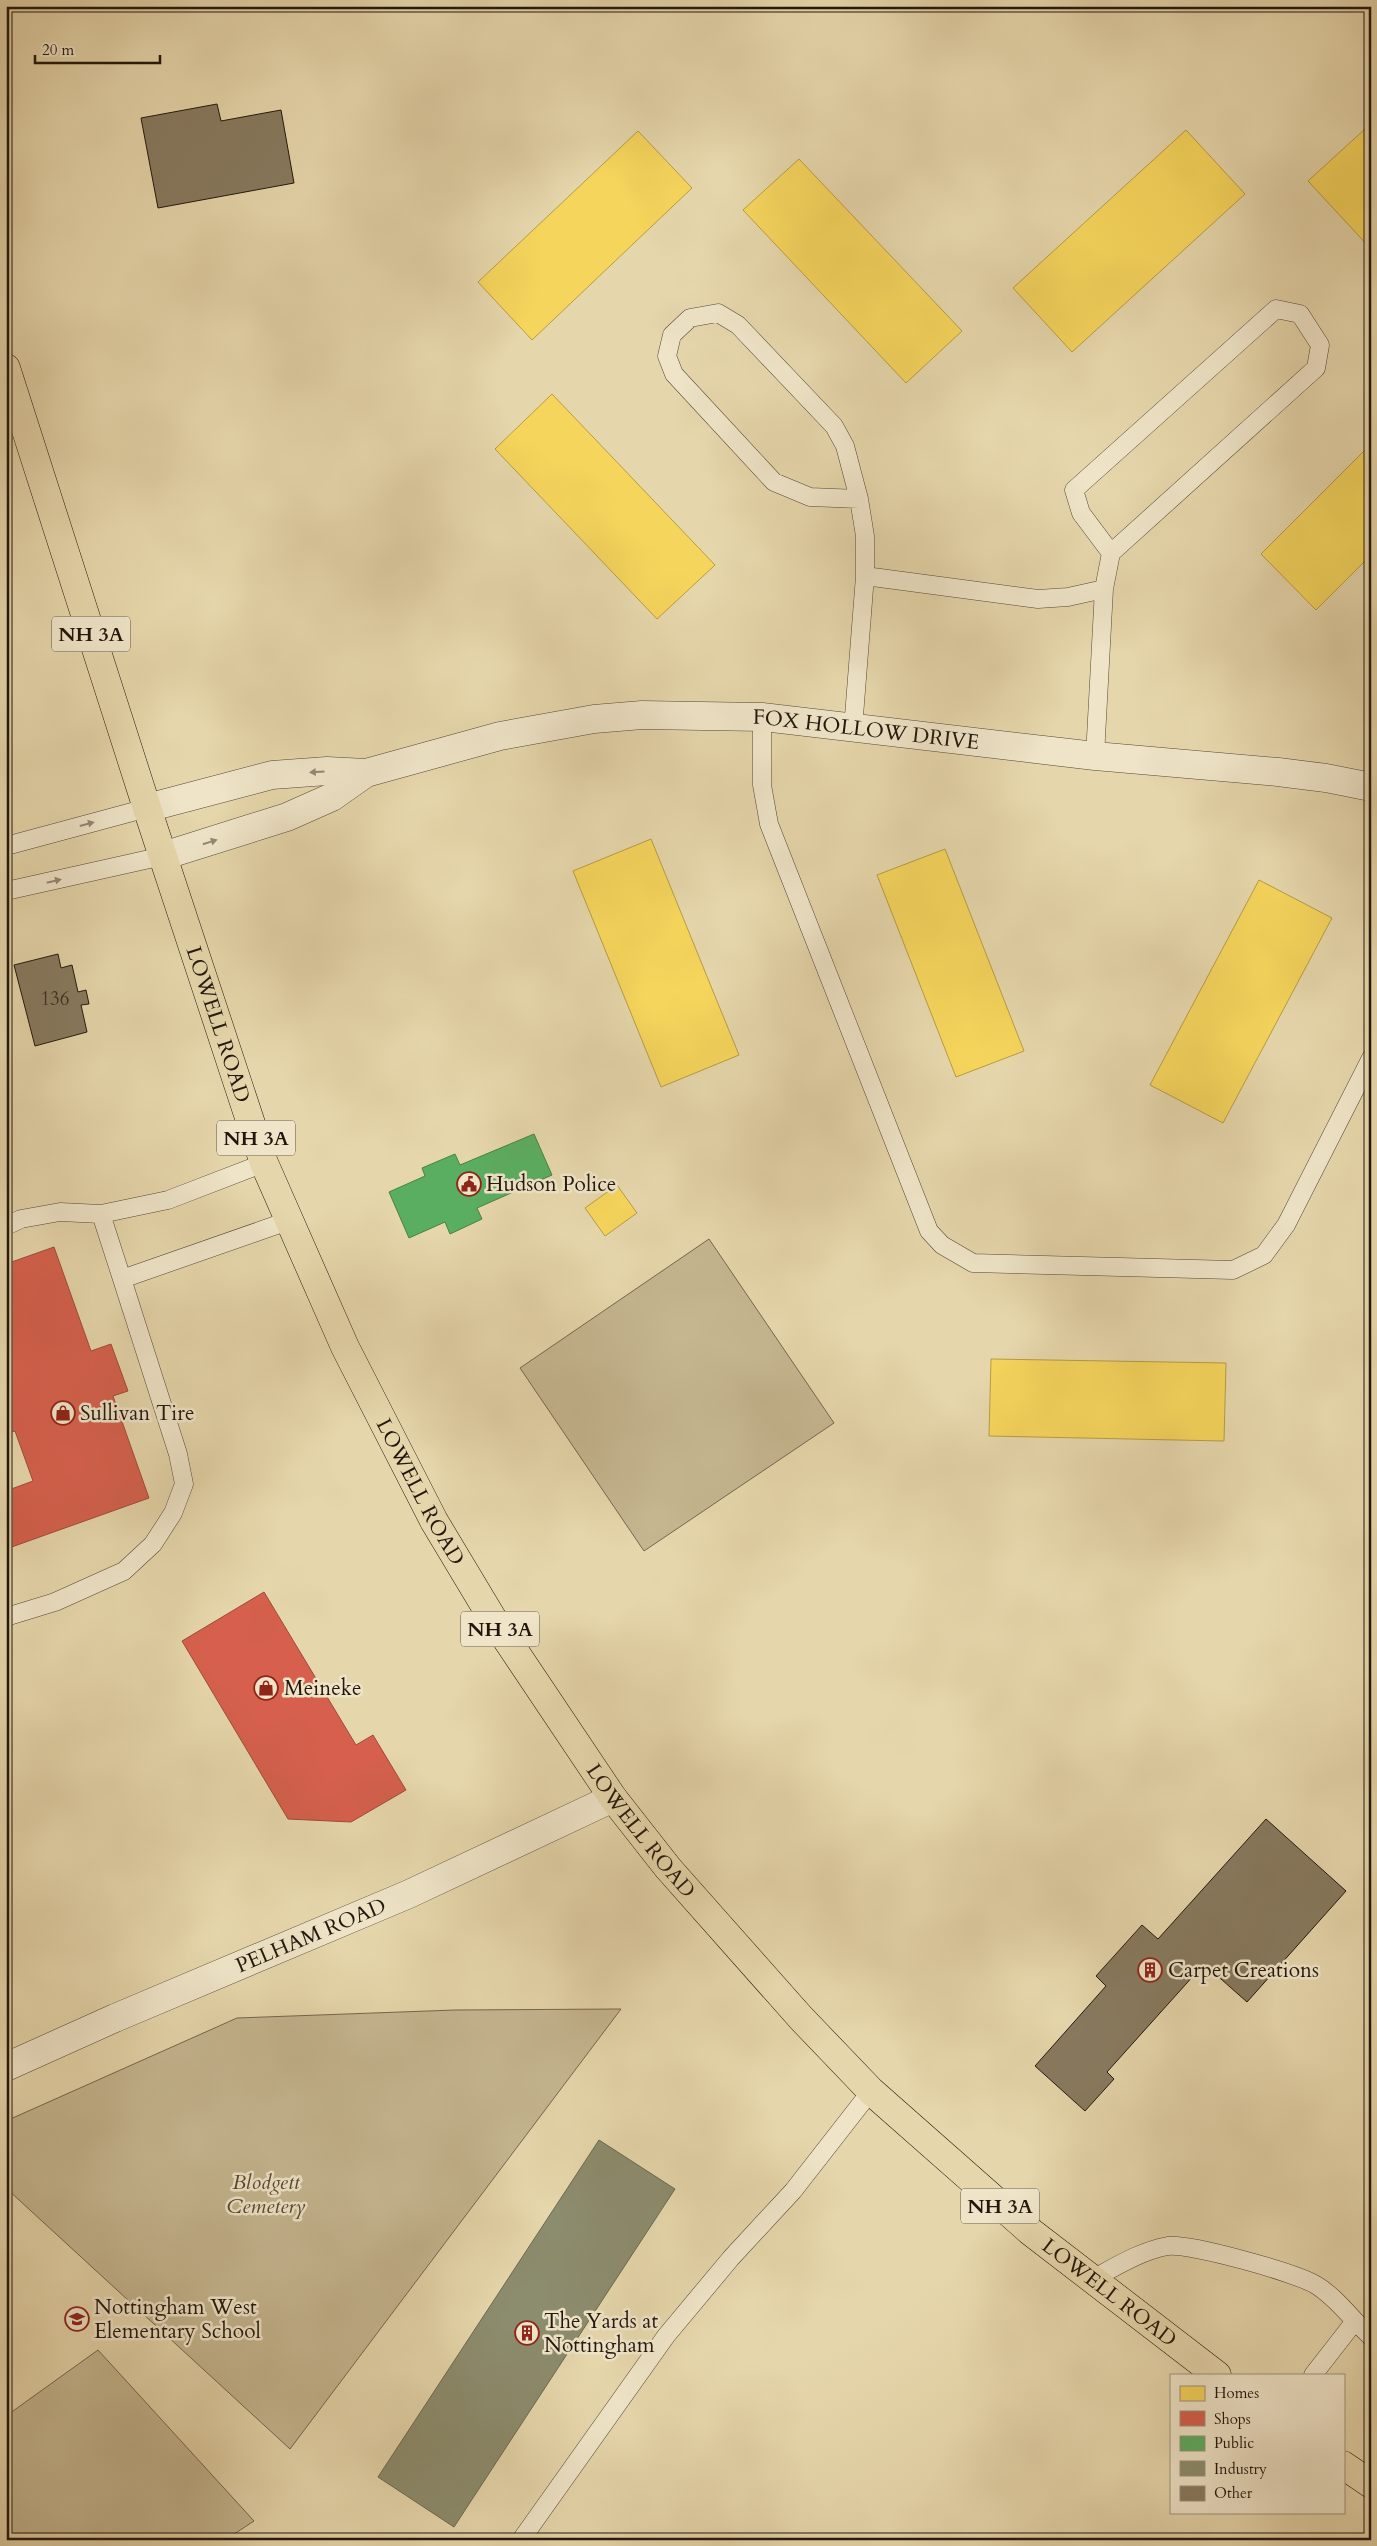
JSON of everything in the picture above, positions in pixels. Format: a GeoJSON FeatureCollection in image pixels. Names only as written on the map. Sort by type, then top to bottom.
{"type":"FeatureCollection","features":[{"type":"Feature","properties":{"kind":"main road","name":"LOWELL ROAD"},"geometry":{"type":"LineString","coordinates":[[6,368],[147,808],[264,1163],[345,1347],[434,1521],[492,1616],[613,1798],[668,1868],[800,2018],[871,2091],[951,2164],[1091,2280],[1216,2374]]}},
{"type":"Feature","properties":{"kind":"main road"},"geometry":{"type":"LineString","coordinates":[[1344,2467],[1371,2484]]}},
{"type":"Feature","properties":{"kind":"street","name":"FOX HOLLOW DRIVE"},"geometry":{"type":"LineString","coordinates":[[147,808],[272,775],[327,771],[366,772],[500,736],[594,719],[672,715],[762,717],[1095,756],[1278,772],[1326,778],[1371,787]]}},
{"type":"Feature","properties":{"kind":"street","name":"FOX HOLLOW DRIVE"},"geometry":{"type":"LineString","coordinates":[[163,856],[287,817],[332,797],[366,772]]}},
{"type":"Feature","properties":{"kind":"street","name":"PELHAM ROAD"},"geometry":{"type":"LineString","coordinates":[[6,2067],[115,2018],[409,1894],[613,1798]]}},
{"type":"Feature","properties":{"kind":"lane"},"geometry":{"type":"LineString","coordinates":[[1095,756],[1104,588],[1111,553],[1316,368],[1320,345],[1300,314],[1276,309],[1074,490],[1081,513],[1111,553]]}},
{"type":"Feature","properties":{"kind":"lane"},"geometry":{"type":"LineString","coordinates":[[852,729],[865,576],[865,536],[859,499],[845,446],[834,426],[738,325],[718,313],[690,318],[672,335],[667,356],[674,374],[774,482],[810,497],[859,499]]}},
{"type":"Feature","properties":{"kind":"lane"},"geometry":{"type":"LineString","coordinates":[[865,576],[1038,599],[1068,597],[1104,588]]}},
{"type":"Feature","properties":{"kind":"lane"},"geometry":{"type":"LineString","coordinates":[[762,717],[762,785],[770,824],[929,1231],[942,1245],[973,1263],[1233,1270],[1264,1255],[1286,1225],[1371,1058]]}},
{"type":"Feature","properties":{"kind":"lane"},"geometry":{"type":"LineString","coordinates":[[6,846],[147,808]]}},
{"type":"Feature","properties":{"kind":"lane"},"geometry":{"type":"LineString","coordinates":[[6,891],[163,856]]}},
{"type":"Feature","properties":{"kind":"lane"},"geometry":{"type":"LineString","coordinates":[[6,1226],[20,1219],[60,1212],[101,1214],[168,1200],[264,1163]]}},
{"type":"Feature","properties":{"kind":"lane"},"geometry":{"type":"LineString","coordinates":[[6,1618],[55,1602],[124,1571],[153,1544],[173,1513],[184,1484],[178,1454],[101,1214]]}},
{"type":"Feature","properties":{"kind":"lane"},"geometry":{"type":"LineString","coordinates":[[122,1279],[288,1221]]}},
{"type":"Feature","properties":{"kind":"lane"},"geometry":{"type":"LineString","coordinates":[[521,2540],[666,2336],[731,2258],[793,2191],[871,2091]]}},
{"type":"Feature","properties":{"kind":"lane"},"geometry":{"type":"LineString","coordinates":[[1091,2280],[1138,2255],[1169,2246],[1195,2250],[1272,2268],[1314,2283],[1329,2294],[1371,2337]]}},
{"type":"Feature","properties":{"kind":"lane"},"geometry":{"type":"LineString","coordinates":[[1314,2374],[1355,2321]]}},
{"type":"Feature","properties":{"kind":"green space"},"geometry":{"type":"Polygon","coordinates":[[[709,1239],[834,1423],[644,1551],[520,1368],[709,1239]]]}},
{"type":"Feature","properties":{"kind":"green space","name":"Blodgett Cemetery"},"geometry":{"type":"Polygon","coordinates":[[[621,2009],[290,2449],[6,2188],[6,2121],[237,2018],[455,2010],[621,2009]]]}},
{"type":"Feature","properties":{"kind":"green space"},"geometry":{"type":"Polygon","coordinates":[[[98,2350],[254,2521],[225,2540],[6,2540],[6,2416],[98,2350]]]}},
{"type":"Feature","properties":{"kind":"building: Homes"},"geometry":{"type":"Polygon","coordinates":[[[1365,129],[1371,135],[1371,249],[1308,181],[1365,129]]]}},
{"type":"Feature","properties":{"kind":"building: Homes"},"geometry":{"type":"Polygon","coordinates":[[[1186,130],[1245,194],[1072,352],[1013,288],[1186,130]]]}},
{"type":"Feature","properties":{"kind":"building: Homes"},"geometry":{"type":"Polygon","coordinates":[[[638,131],[692,188],[532,340],[478,282],[638,131]]]}},
{"type":"Feature","properties":{"kind":"building: Homes"},"geometry":{"type":"Polygon","coordinates":[[[799,159],[962,331],[906,383],[743,210],[799,159]]]}},
{"type":"Feature","properties":{"kind":"building: Homes"},"geometry":{"type":"Polygon","coordinates":[[[552,394],[715,565],[657,619],[495,449],[552,394]]]}},
{"type":"Feature","properties":{"kind":"building: Homes"},"geometry":{"type":"Polygon","coordinates":[[[1371,444],[1371,555],[1316,610],[1261,554],[1371,444]]]}},
{"type":"Feature","properties":{"kind":"building: Homes"},"geometry":{"type":"Polygon","coordinates":[[[651,839],[739,1055],[661,1087],[573,871],[651,839]]]}},
{"type":"Feature","properties":{"kind":"building: Homes"},"geometry":{"type":"Polygon","coordinates":[[[945,849],[1024,1051],[956,1077],[877,875],[945,849]]]}},
{"type":"Feature","properties":{"kind":"building: Homes"},"geometry":{"type":"Polygon","coordinates":[[[1259,880],[1332,918],[1223,1123],[1150,1085],[1259,880]]]}},
{"type":"Feature","properties":{"kind":"building: Homes"},"geometry":{"type":"Polygon","coordinates":[[[617,1185],[637,1213],[605,1236],[585,1208],[617,1185]]]}},
{"type":"Feature","properties":{"kind":"building: Homes"},"geometry":{"type":"Polygon","coordinates":[[[991,1359],[1226,1363],[1224,1441],[989,1436],[991,1359]]]}},
{"type":"Feature","properties":{"kind":"building: Shops","name":"Sullivan Tire"},"geometry":{"type":"Polygon","coordinates":[[[54,1247],[91,1351],[111,1344],[128,1391],[113,1396],[149,1498],[6,1549],[6,1491],[33,1481],[15,1431],[6,1434],[6,1264],[54,1247]]]}},
{"type":"Feature","properties":{"kind":"building: Shops","name":"Meineke"},"geometry":{"type":"Polygon","coordinates":[[[264,1592],[356,1745],[373,1735],[406,1790],[351,1822],[288,1819],[182,1641],[264,1592]]]}},
{"type":"Feature","properties":{"kind":"building: Public","name":"Hudson Police"},"geometry":{"type":"Polygon","coordinates":[[[534,1134],[552,1175],[477,1208],[482,1219],[450,1234],[445,1222],[409,1238],[389,1192],[425,1176],[422,1168],[455,1154],[460,1165],[534,1134]]]}},
{"type":"Feature","properties":{"kind":"building: Industry","name":"The Yards at Nottingham"},"geometry":{"type":"Polygon","coordinates":[[[599,2140],[675,2189],[454,2527],[378,2477],[599,2140]]]}},
{"type":"Feature","properties":{"kind":"building: Other"},"geometry":{"type":"Polygon","coordinates":[[[217,104],[221,121],[281,110],[294,183],[158,208],[141,118],[217,104]]]}},
{"type":"Feature","properties":{"kind":"building: Other"},"geometry":{"type":"Polygon","coordinates":[[[58,954],[61,968],[72,965],[78,992],[86,990],[89,1004],[81,1005],[87,1032],[35,1046],[14,965],[58,954]]]}},
{"type":"Feature","properties":{"kind":"building: Other","name":"Carpet Creations"},"geometry":{"type":"Polygon","coordinates":[[[1266,1819],[1346,1891],[1247,2002],[1204,1964],[1107,2072],[1114,2079],[1085,2111],[1035,2066],[1106,1986],[1096,1976],[1142,1925],[1158,1939],[1266,1819]]]}},
{"type":"Feature","properties":{"kind":"place","name":"Hudson Police"},"geometry":{"type":"Point","coordinates":[469,1184]}},
{"type":"Feature","properties":{"kind":"place","name":"Sullivan Tire"},"geometry":{"type":"Point","coordinates":[63,1413]}},
{"type":"Feature","properties":{"kind":"place","name":"Meineke"},"geometry":{"type":"Point","coordinates":[266,1688]}},
{"type":"Feature","properties":{"kind":"place","name":"Carpet Creations"},"geometry":{"type":"Point","coordinates":[1150,1970]}},
{"type":"Feature","properties":{"kind":"place","name":"Nottingham West Elementary School"},"geometry":{"type":"Point","coordinates":[77,2319]}},
{"type":"Feature","properties":{"kind":"place","name":"The Yards at Nottingham"},"geometry":{"type":"Point","coordinates":[527,2333]}}]}
